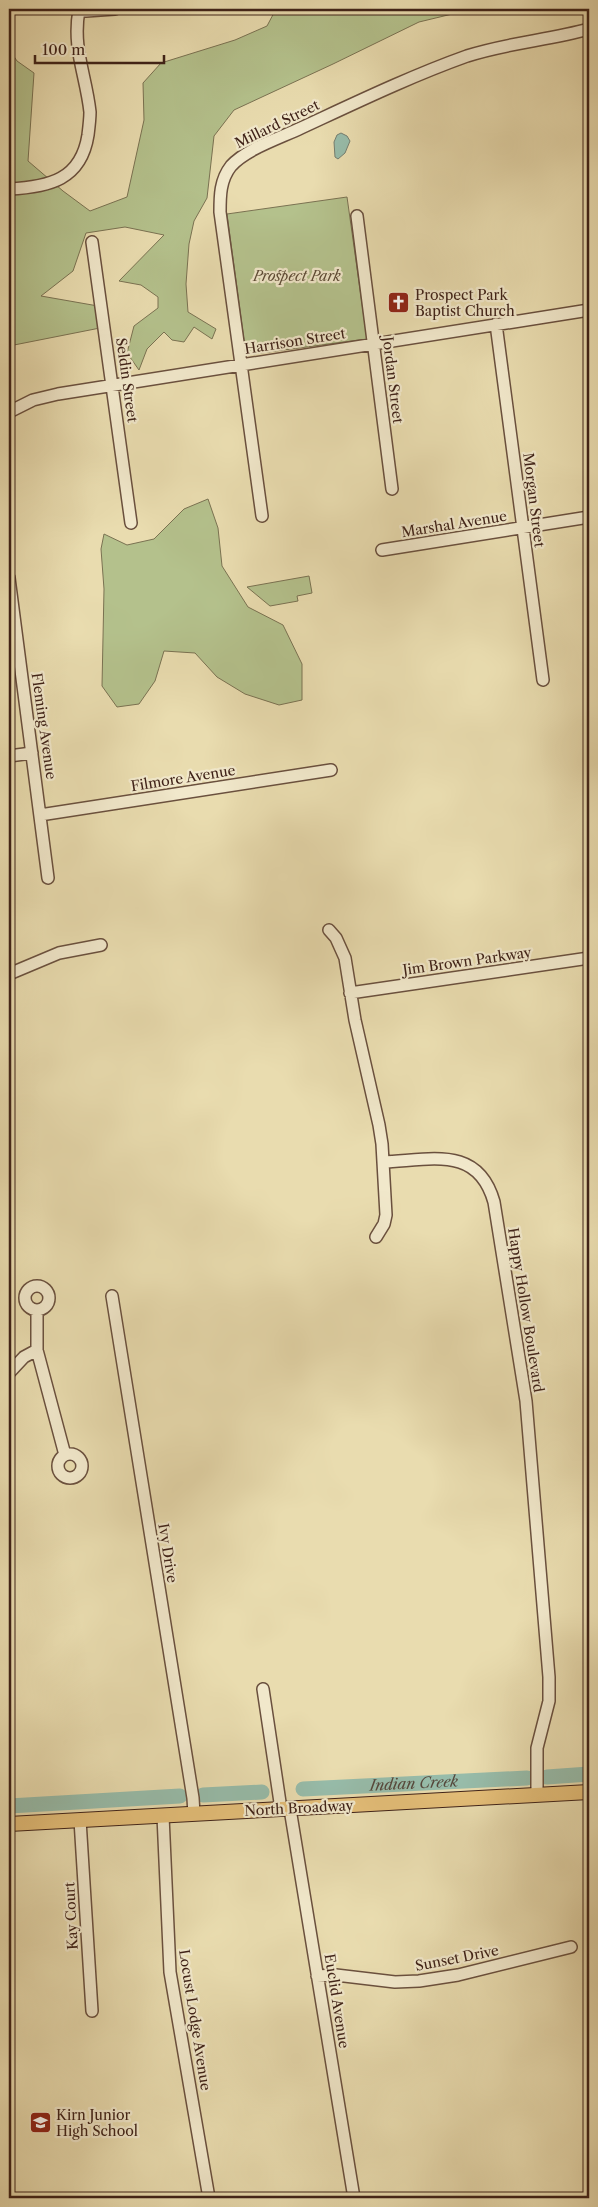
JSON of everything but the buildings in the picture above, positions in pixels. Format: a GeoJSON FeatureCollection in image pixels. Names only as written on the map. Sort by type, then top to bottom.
{"type":"FeatureCollection","features":[{"type":"Feature","properties":{"kind":"main road","name":"North Broadway"},"geometry":{"type":"LineString","coordinates":[[9,1824],[589,1792]]}},
{"type":"Feature","properties":{"kind":"street"},"geometry":{"type":"LineString","coordinates":[[9,189],[28,188],[54,182],[71,172],[83,155],[90,116],[76,45],[78,9],[115,9]]}},
{"type":"Feature","properties":{"kind":"street","name":"Millard Street"},"geometry":{"type":"LineString","coordinates":[[262,516],[220,212],[222,182],[235,162],[254,150],[370,96],[467,56],[507,45],[589,29]]}},
{"type":"Feature","properties":{"kind":"street","name":"Jordan Street"},"geometry":{"type":"LineString","coordinates":[[357,216],[392,489]]}},
{"type":"Feature","properties":{"kind":"street","name":"Seldin Street"},"geometry":{"type":"LineString","coordinates":[[92,242],[131,523]]}},
{"type":"Feature","properties":{"kind":"street","name":"Harrison Street"},"geometry":{"type":"LineString","coordinates":[[9,412],[43,397],[589,310]]}},
{"type":"Feature","properties":{"kind":"street","name":"Morgan Street"},"geometry":{"type":"LineString","coordinates":[[496,324],[543,680]]}},
{"type":"Feature","properties":{"kind":"street","name":"Marshal Avenue"},"geometry":{"type":"LineString","coordinates":[[382,550],[589,517]]}},
{"type":"Feature","properties":{"kind":"street","name":"Fleming Avenue"},"geometry":{"type":"LineString","coordinates":[[9,578],[48,878]]}},
{"type":"Feature","properties":{"kind":"street"},"geometry":{"type":"LineString","coordinates":[[9,756],[32,753]]}},
{"type":"Feature","properties":{"kind":"street","name":"Filmore Avenue"},"geometry":{"type":"LineString","coordinates":[[40,815],[331,770]]}},
{"type":"Feature","properties":{"kind":"street"},"geometry":{"type":"LineString","coordinates":[[329,930],[341,948],[359,1040],[380,1125],[386,1215],[384,1224],[376,1237]]}},
{"type":"Feature","properties":{"kind":"street"},"geometry":{"type":"LineString","coordinates":[[9,974],[58,953],[101,945]]}},
{"type":"Feature","properties":{"kind":"street","name":"Jim Brown Parkway"},"geometry":{"type":"LineString","coordinates":[[350,993],[589,958]]}},
{"type":"Feature","properties":{"kind":"street","name":"Happy Hollow Boulevard"},"geometry":{"type":"LineString","coordinates":[[383,1162],[446,1160],[465,1162],[487,1181],[494,1202],[526,1401],[549,1677],[549,1701],[537,1748],[537,1795]]}},
{"type":"Feature","properties":{"kind":"street","name":"Ivy Drive"},"geometry":{"type":"LineString","coordinates":[[112,1296],[193,1798],[194,1814]]}},
{"type":"Feature","properties":{"kind":"street"},"geometry":{"type":"LineString","coordinates":[[37,1310],[37,1350],[65,1455]]}},
{"type":"Feature","properties":{"kind":"street"},"geometry":{"type":"LineString","coordinates":[[9,1373],[24,1357],[37,1350]]}},
{"type":"Feature","properties":{"kind":"street","name":"Euclid Avenue"},"geometry":{"type":"LineString","coordinates":[[262,1689],[317,1976],[354,2198]]}},
{"type":"Feature","properties":{"kind":"street","name":"Locust Lodge Avenue"},"geometry":{"type":"LineString","coordinates":[[163,1816],[170,1972],[209,2198]]}},
{"type":"Feature","properties":{"kind":"street","name":"Kay Court"},"geometry":{"type":"LineString","coordinates":[[80,1820],[92,2011]]}},
{"type":"Feature","properties":{"kind":"street","name":"Sunset Drive"},"geometry":{"type":"LineString","coordinates":[[317,1976],[336,1975],[395,1982],[419,1981],[458,1975],[571,1947]]}},
{"type":"Feature","properties":{"kind":"green space"},"geometry":{"type":"Polygon","coordinates":[[[276,9],[473,9],[419,22],[234,110],[214,136],[207,198],[194,221],[189,244],[186,284],[188,312],[216,329],[212,339],[194,327],[184,342],[172,340],[164,332],[147,349],[139,370],[127,353],[134,326],[158,308],[158,297],[141,285],[119,281],[164,235],[125,227],[86,233],[73,271],[41,296],[98,306],[100,328],[9,346],[9,49],[17,61],[34,73],[28,161],[90,211],[127,197],[144,120],[143,83],[161,63],[235,40],[267,26],[276,9]]]}},
{"type":"Feature","properties":{"kind":"green space","name":"Prospect Park"},"geometry":{"type":"Polygon","coordinates":[[[347,197],[367,339],[246,355],[227,214],[347,197]]]}},
{"type":"Feature","properties":{"kind":"green space"},"geometry":{"type":"Polygon","coordinates":[[[208,499],[218,528],[222,566],[248,607],[283,625],[302,664],[302,700],[279,705],[245,694],[217,677],[195,653],[164,651],[155,681],[139,704],[117,707],[102,686],[104,589],[101,549],[104,534],[127,545],[154,539],[184,509],[208,499]]]}},
{"type":"Feature","properties":{"kind":"green space"},"geometry":{"type":"Polygon","coordinates":[[[309,576],[312,593],[297,596],[298,601],[270,606],[247,587],[309,576]]]}},
{"type":"Feature","properties":{"kind":"shaded area"},"geometry":{"type":"Polygon","coordinates":[[[341,133],[347,136],[350,141],[345,153],[338,159],[335,157],[334,142],[337,135],[341,133]]]}},
{"type":"Feature","properties":{"kind":"waterway","name":"Indian Creek"},"geometry":{"type":"LineString","coordinates":[[547,1777],[589,1774]]}},
{"type":"Feature","properties":{"kind":"waterway","name":"Indian Creek"},"geometry":{"type":"LineString","coordinates":[[303,1789],[527,1778]]}},
{"type":"Feature","properties":{"kind":"waterway","name":"Indian Creek"},"geometry":{"type":"LineString","coordinates":[[203,1795],[262,1792]]}},
{"type":"Feature","properties":{"kind":"waterway","name":"Indian Creek"},"geometry":{"type":"LineString","coordinates":[[9,1806],[180,1796]]}},
{"type":"Feature","properties":{"kind":"place","name":"Prospect Park Baptist Church"},"geometry":{"type":"Point","coordinates":[399,303]}},
{"type":"Feature","properties":{"kind":"place","name":"Kirn Junior High School"},"geometry":{"type":"Point","coordinates":[40,2123]}}]}
